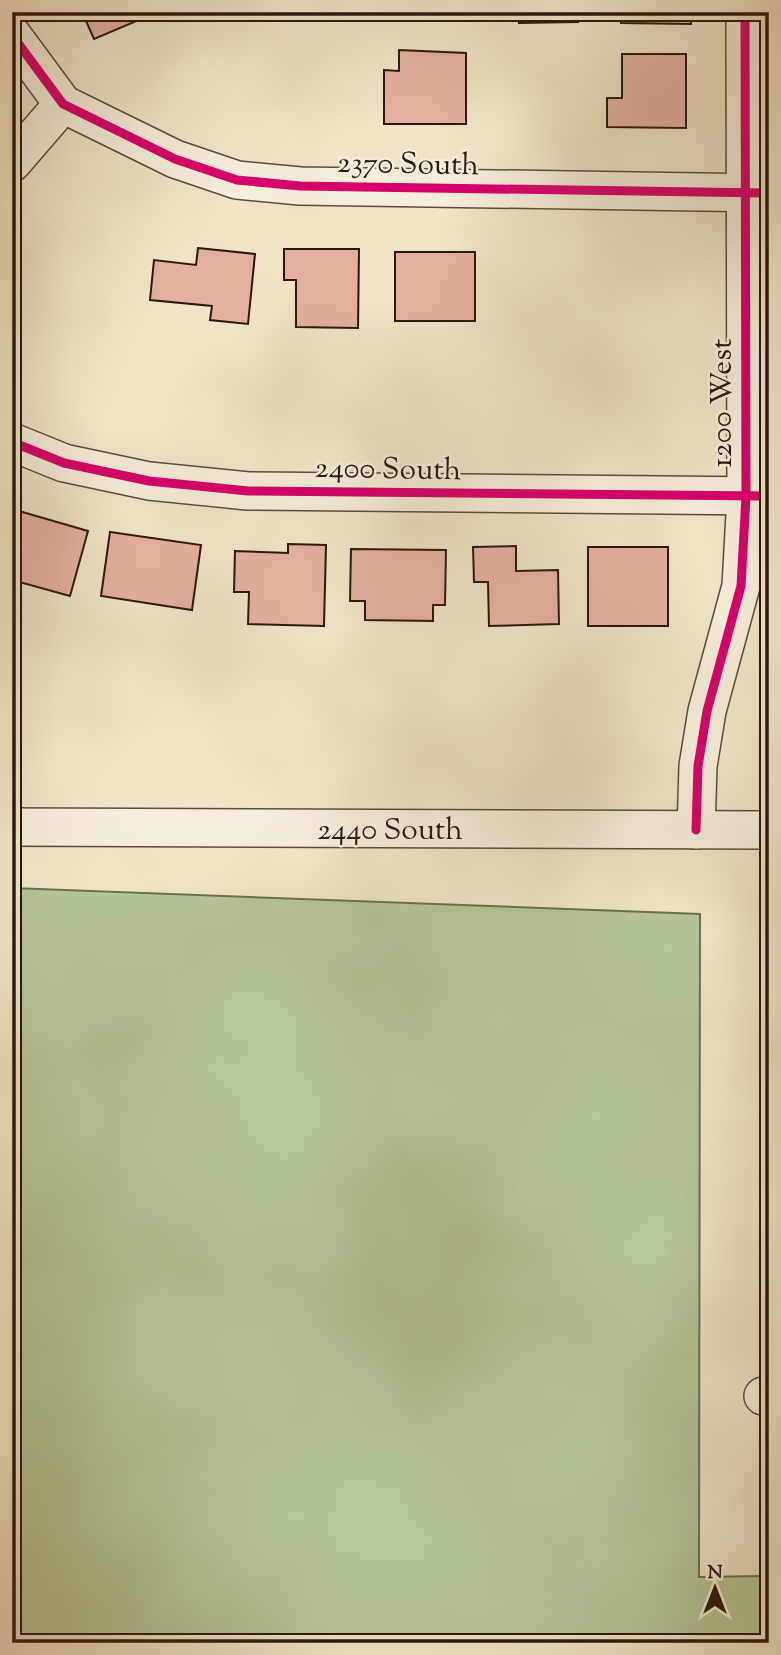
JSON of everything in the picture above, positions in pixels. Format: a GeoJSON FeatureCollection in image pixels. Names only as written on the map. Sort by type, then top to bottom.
{"type":"FeatureCollection","features":[{"type":"Feature","properties":{"kind":"street","name":"1200 West"},"geometry":{"type":"LineString","coordinates":[[696,830],[698,766],[707,711],[741,586],[757,496],[757,193],[745,12]]}},
{"type":"Feature","properties":{"kind":"street"},"geometry":{"type":"LineString","coordinates":[[12,35],[63,104],[12,163]]}},
{"type":"Feature","properties":{"kind":"street","name":"2370 South"},"geometry":{"type":"LineString","coordinates":[[63,104],[175,159],[237,180],[300,186],[757,193]]}},
{"type":"Feature","properties":{"kind":"street","name":"2400 South"},"geometry":{"type":"LineString","coordinates":[[12,442],[76,465],[149,481],[248,491],[757,496]]}},
{"type":"Feature","properties":{"kind":"street","name":"2440 South"},"geometry":{"type":"LineString","coordinates":[[12,827],[769,830]]}},
{"type":"Feature","properties":{"kind":"green space"},"geometry":{"type":"Polygon","coordinates":[[[12,888],[700,914],[699,1577],[769,1576],[769,1643],[12,1643],[12,888]]]}},
{"type":"Feature","properties":{"kind":"building"},"geometry":{"type":"Polygon","coordinates":[[[82,12],[144,12],[146,17],[94,39],[82,12]]]}},
{"type":"Feature","properties":{"kind":"building"},"geometry":{"type":"Polygon","coordinates":[[[372,12],[465,12],[465,18],[372,18],[372,12]]]}},
{"type":"Feature","properties":{"kind":"building"},"geometry":{"type":"Polygon","coordinates":[[[497,12],[577,12],[578,22],[519,23],[519,15],[497,15],[497,12]]]}},
{"type":"Feature","properties":{"kind":"building"},"geometry":{"type":"Polygon","coordinates":[[[621,12],[691,12],[691,24],[621,23],[621,12]]]}},
{"type":"Feature","properties":{"kind":"building"},"geometry":{"type":"Polygon","coordinates":[[[399,50],[466,53],[466,124],[384,124],[384,70],[399,71],[399,50]]]}},
{"type":"Feature","properties":{"kind":"building"},"geometry":{"type":"Polygon","coordinates":[[[622,54],[686,54],[686,128],[607,127],[607,98],[622,98],[622,54]]]}},
{"type":"Feature","properties":{"kind":"building"},"geometry":{"type":"Polygon","coordinates":[[[198,248],[255,254],[248,324],[210,320],[212,306],[150,300],[154,260],[196,265],[198,248]]]}},
{"type":"Feature","properties":{"kind":"building"},"geometry":{"type":"Polygon","coordinates":[[[284,249],[359,249],[358,328],[296,327],[296,280],[284,280],[284,249]]]}},
{"type":"Feature","properties":{"kind":"building"},"geometry":{"type":"Polygon","coordinates":[[[395,252],[475,252],[475,321],[395,321],[395,252]]]}},
{"type":"Feature","properties":{"kind":"building"},"geometry":{"type":"Polygon","coordinates":[[[12,509],[88,531],[70,596],[12,580],[12,509]]]}},
{"type":"Feature","properties":{"kind":"building"},"geometry":{"type":"Polygon","coordinates":[[[110,532],[201,545],[192,610],[101,596],[110,532]]]}},
{"type":"Feature","properties":{"kind":"building"},"geometry":{"type":"Polygon","coordinates":[[[288,544],[326,545],[324,626],[248,624],[249,592],[234,592],[235,551],[288,553],[288,544]]]}},
{"type":"Feature","properties":{"kind":"building"},"geometry":{"type":"Polygon","coordinates":[[[516,546],[516,571],[558,570],[559,624],[489,626],[488,582],[474,582],[473,547],[516,546]]]}},
{"type":"Feature","properties":{"kind":"building"},"geometry":{"type":"Polygon","coordinates":[[[588,547],[668,547],[668,626],[588,626],[588,547]]]}},
{"type":"Feature","properties":{"kind":"building"},"geometry":{"type":"Polygon","coordinates":[[[351,549],[446,550],[445,605],[433,605],[433,621],[365,620],[365,601],[350,601],[351,549]]]}},
{"type":"Feature","properties":{"kind":"cycle path"},"geometry":{"type":"LineString","coordinates":[[696,830],[698,766],[707,711],[741,586],[746,496],[745,12]]}},
{"type":"Feature","properties":{"kind":"cycle path"},"geometry":{"type":"LineString","coordinates":[[12,35],[63,104],[175,159],[237,180],[300,186],[769,193]]}},
{"type":"Feature","properties":{"kind":"cycle path"},"geometry":{"type":"LineString","coordinates":[[12,442],[64,463],[149,481],[248,491],[769,496]]}}]}
